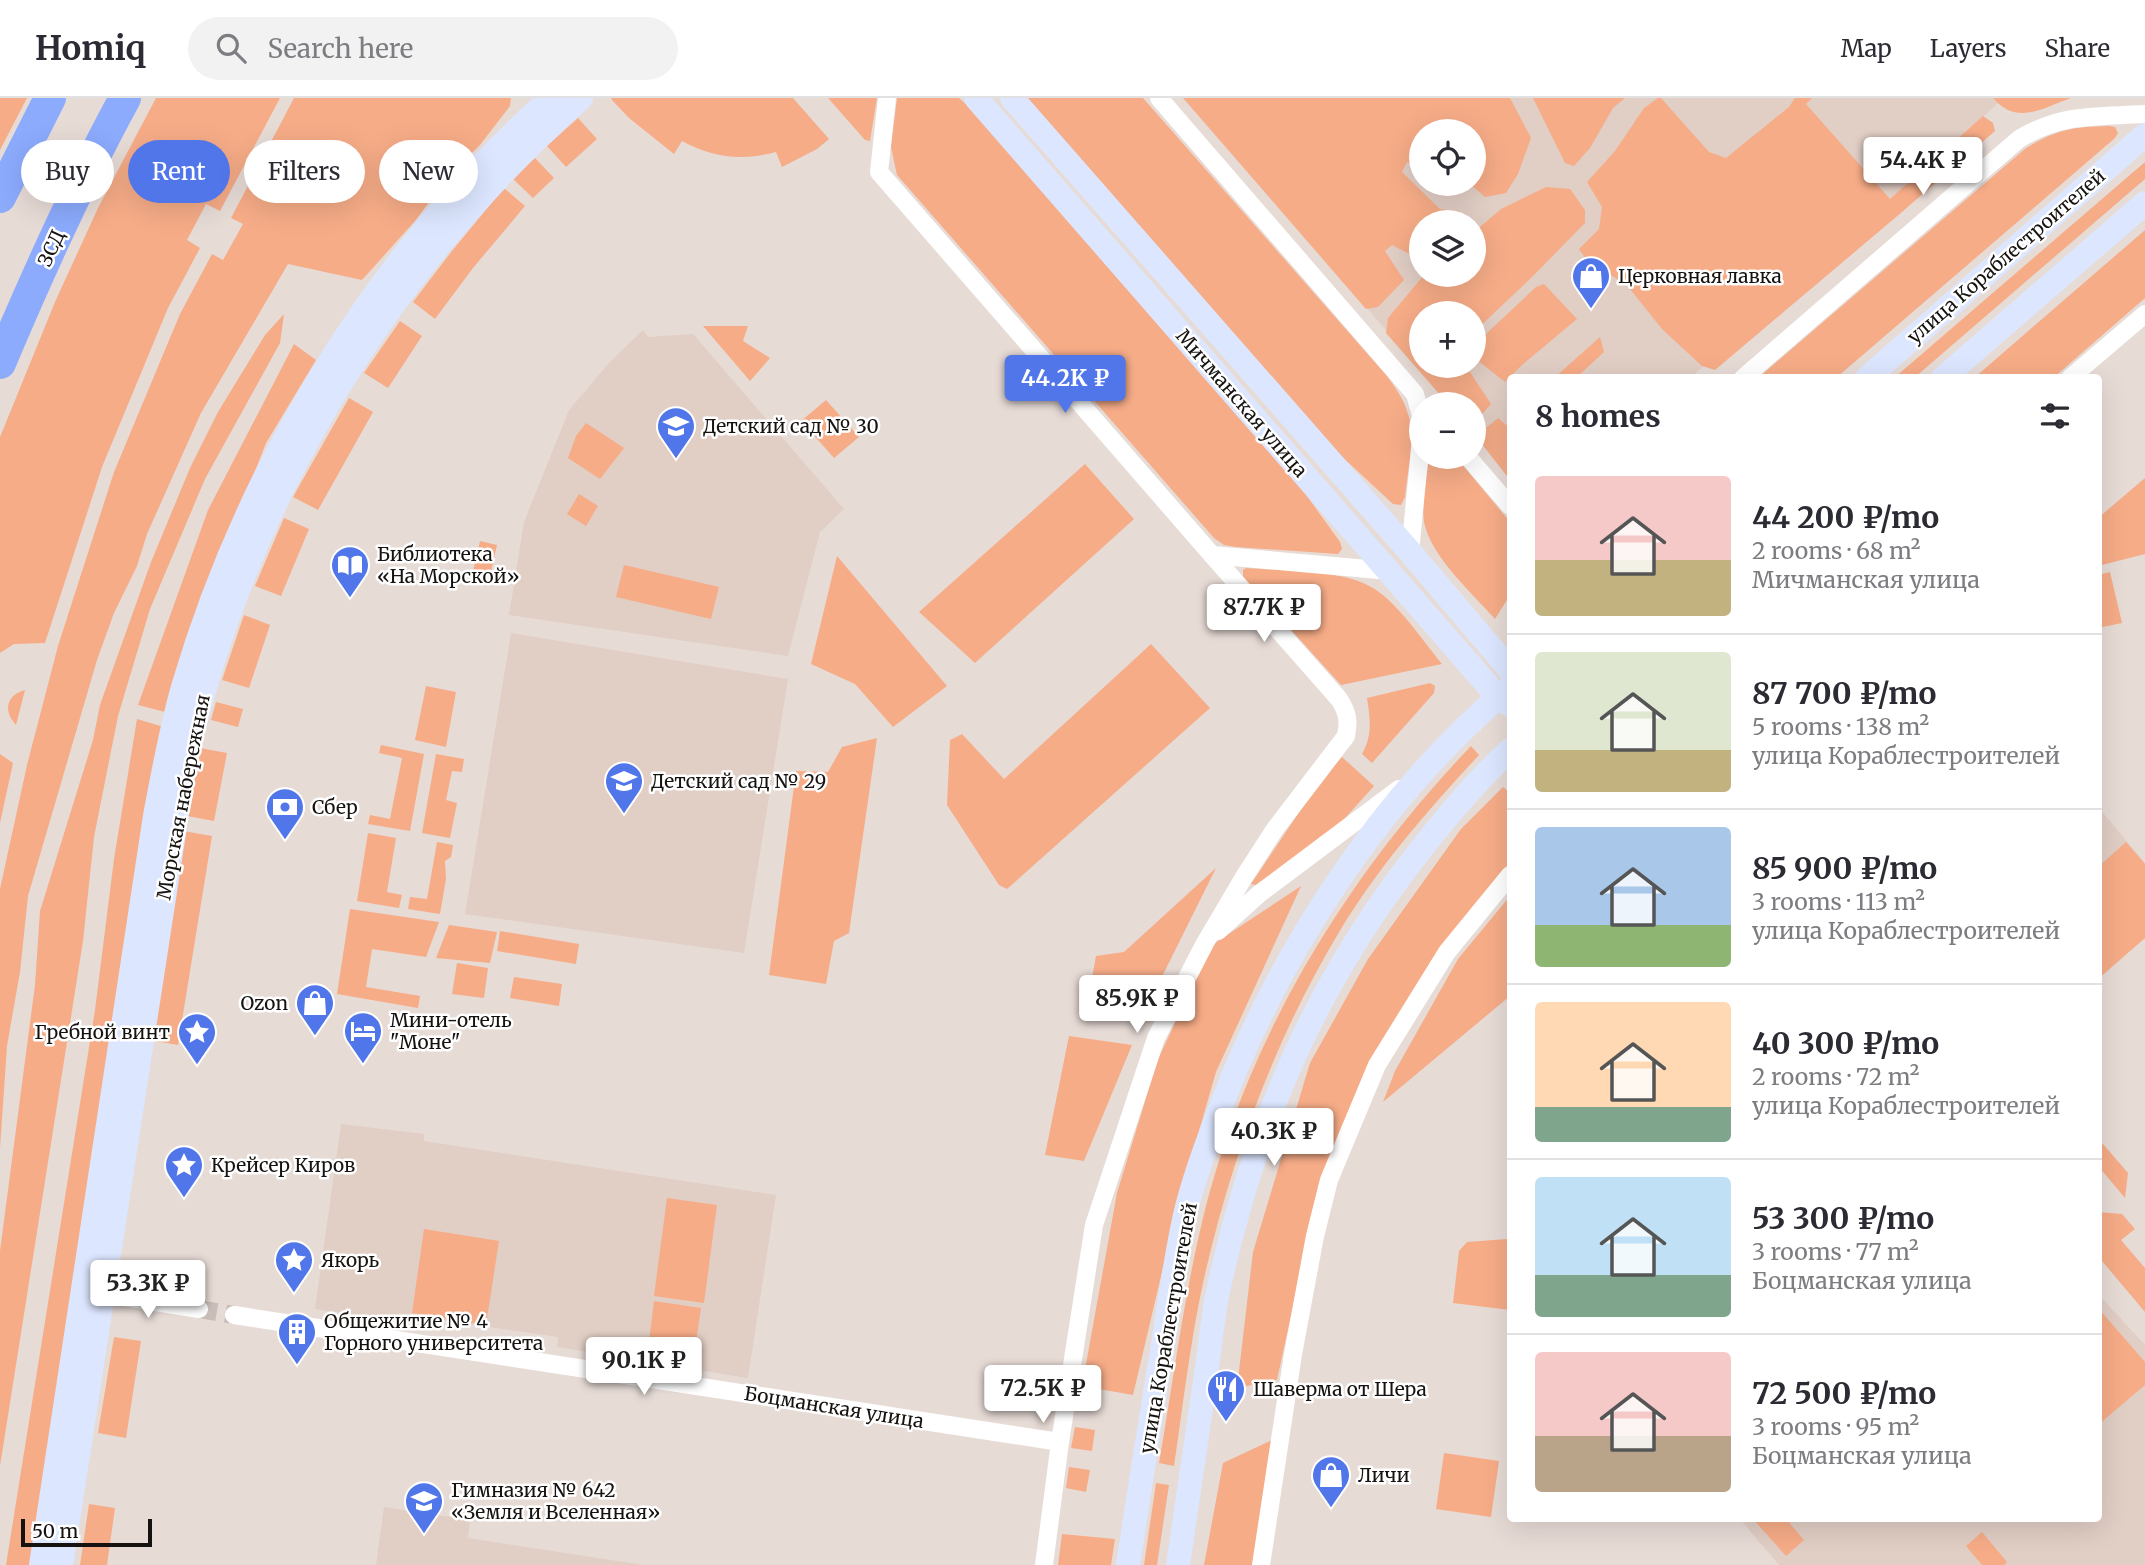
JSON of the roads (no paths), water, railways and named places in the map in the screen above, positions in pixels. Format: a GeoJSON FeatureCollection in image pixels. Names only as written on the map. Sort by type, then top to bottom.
{"type":"FeatureCollection","features":[{"type":"Feature","properties":{"kind":"highway"},"geometry":{"type":"LineString","coordinates":[[0,197],[50,98]]}},
{"type":"Feature","properties":{"kind":"highway","name":"ЗСД"},"geometry":{"type":"LineString","coordinates":[[0,363],[99,145],[125,98]]}},
{"type":"Feature","properties":{"kind":"main road","name":"Морская набережная"},"geometry":{"type":"LineString","coordinates":[[61,1565],[92,1292],[163,771],[183,690],[218,586],[253,503],[314,388],[347,337],[425,230],[494,152],[551,98]]}},
{"type":"Feature","properties":{"kind":"main road","name":"Морская набережная"},"geometry":{"type":"LineString","coordinates":[[41,1565],[183,775],[202,691],[243,575],[302,449],[349,370],[393,306],[469,208],[532,142],[581,98]]}},
{"type":"Feature","properties":{"kind":"main road","name":"Мичманская улица"},"geometry":{"type":"LineString","coordinates":[[976,98],[1390,571],[1506,696]]}},
{"type":"Feature","properties":{"kind":"main road","name":"Мичманская улица"},"geometry":{"type":"LineString","coordinates":[[1012,98],[1507,666]]}},
{"type":"Feature","properties":{"kind":"main road","name":"улица Кораблестроителей"},"geometry":{"type":"LineString","coordinates":[[1872,374],[2145,135]]}},
{"type":"Feature","properties":{"kind":"main road"},"geometry":{"type":"LineString","coordinates":[[1948,374],[2145,202]]}},
{"type":"Feature","properties":{"kind":"main road","name":"улица Кораблестроителей"},"geometry":{"type":"LineString","coordinates":[[1128,1565],[1172,1282],[1186,1214],[1226,1091],[1272,991],[1318,912],[1366,843],[1424,770],[1506,696]]}},
{"type":"Feature","properties":{"kind":"main road"},"geometry":{"type":"LineString","coordinates":[[1178,1565],[1219,1289],[1252,1163],[1275,1099],[1316,1008],[1358,936],[1458,802],[1507,753]]}},
{"type":"Feature","properties":{"kind":"street"},"geometry":{"type":"LineString","coordinates":[[887,98],[879,172],[1346,710],[1349,722],[1346,736],[1275,829],[1205,943],[1156,1038],[1094,1225],[1044,1565]]}},
{"type":"Feature","properties":{"kind":"street"},"geometry":{"type":"LineString","coordinates":[[1159,98],[1414,392]]}},
{"type":"Feature","properties":{"kind":"street"},"geometry":{"type":"LineString","coordinates":[[1748,374],[2019,139],[2058,120],[2145,114]]}},
{"type":"Feature","properties":{"kind":"street"},"geometry":{"type":"LineString","coordinates":[[2075,374],[2145,314]]}},
{"type":"Feature","properties":{"kind":"street"},"geometry":{"type":"LineString","coordinates":[[1410,552],[1418,469]]}},
{"type":"Feature","properties":{"kind":"street"},"geometry":{"type":"LineString","coordinates":[[1478,469],[1507,502]]}},
{"type":"Feature","properties":{"kind":"street"},"geometry":{"type":"LineString","coordinates":[[1212,555],[1390,571]]}},
{"type":"Feature","properties":{"kind":"street"},"geometry":{"type":"LineString","coordinates":[[1205,943],[1259,894],[1424,770]]}},
{"type":"Feature","properties":{"kind":"street"},"geometry":{"type":"LineString","coordinates":[[1261,1565],[1293,1354],[1315,1236],[1329,1180],[1377,1065],[1447,952],[1507,879]]}},
{"type":"Feature","properties":{"kind":"street"},"geometry":{"type":"LineString","coordinates":[[92,1292],[199,1309]]}},
{"type":"Feature","properties":{"kind":"street","name":"Боцманская улица"},"geometry":{"type":"LineString","coordinates":[[234,1315],[1060,1443]]}},
{"type":"Feature","properties":{"kind":"tunnel"},"geometry":{"type":"LineString","coordinates":[[199,1309],[234,1315]]}},
{"type":"Feature","properties":{"kind":"place","name":"Церковная лавка"},"geometry":{"type":"Point","coordinates":[1591,310]}},
{"type":"Feature","properties":{"kind":"place","name":"Детский сад № 30"},"geometry":{"type":"Point","coordinates":[676,460]}},
{"type":"Feature","properties":{"kind":"place","name":"Библиотека «На Морской»"},"geometry":{"type":"Point","coordinates":[350,599]}},
{"type":"Feature","properties":{"kind":"place","name":"Детский сад № 29"},"geometry":{"type":"Point","coordinates":[624,815]}},
{"type":"Feature","properties":{"kind":"place","name":"Сбер"},"geometry":{"type":"Point","coordinates":[285,841]}},
{"type":"Feature","properties":{"kind":"place","name":"Ozon"},"geometry":{"type":"Point","coordinates":[315,1037]}},
{"type":"Feature","properties":{"kind":"place","name":"Мини-отель \"Моне\""},"geometry":{"type":"Point","coordinates":[363,1065]}},
{"type":"Feature","properties":{"kind":"place","name":"Гребной винт"},"geometry":{"type":"Point","coordinates":[197,1066]}},
{"type":"Feature","properties":{"kind":"place","name":"Крейсер Киров"},"geometry":{"type":"Point","coordinates":[184,1199]}},
{"type":"Feature","properties":{"kind":"place","name":"Якорь"},"geometry":{"type":"Point","coordinates":[294,1294]}},
{"type":"Feature","properties":{"kind":"place","name":"Общежитие № 4 Горного университета"},"geometry":{"type":"Point","coordinates":[297,1366]}},
{"type":"Feature","properties":{"kind":"place","name":"Шаверма от Шера"},"geometry":{"type":"Point","coordinates":[1226,1423]}},
{"type":"Feature","properties":{"kind":"place","name":"Личи"},"geometry":{"type":"Point","coordinates":[1331,1509]}},
{"type":"Feature","properties":{"kind":"place","name":"Гимназия № 642 «Земля и Вселенная»"},"geometry":{"type":"Point","coordinates":[424,1535]}}]}
